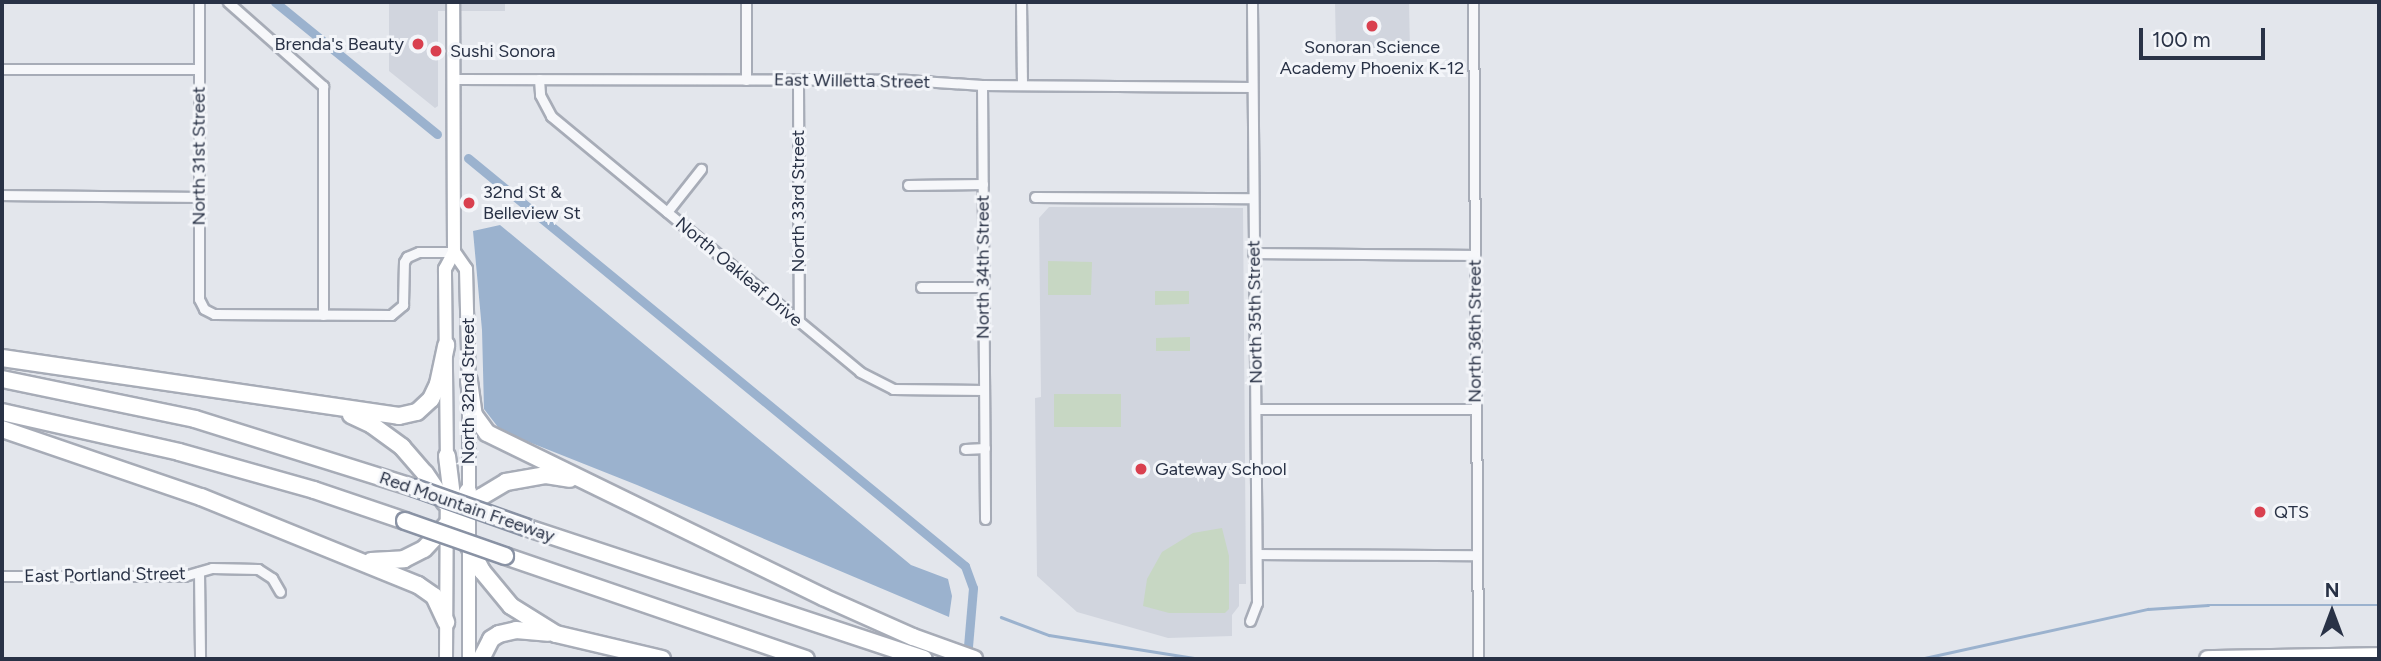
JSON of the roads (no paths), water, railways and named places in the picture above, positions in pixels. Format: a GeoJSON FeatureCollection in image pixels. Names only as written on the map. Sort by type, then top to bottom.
{"type":"FeatureCollection","features":[{"type":"Feature","properties":{"kind":"highway"},"geometry":{"type":"LineString","coordinates":[[2,358],[390,415],[417,412],[436,390],[446,345]]}},
{"type":"Feature","properties":{"kind":"highway","name":"Red Mountain Freeway"},"geometry":{"type":"LineString","coordinates":[[2,379],[195,419],[415,488],[917,657]]}},
{"type":"Feature","properties":{"kind":"highway"},"geometry":{"type":"LineString","coordinates":[[469,381],[474,415],[487,433],[589,485],[914,637],[974,659]]}},
{"type":"Feature","properties":{"kind":"highway"},"geometry":{"type":"LineString","coordinates":[[322,405],[356,416],[387,435],[416,461],[454,520],[482,571],[511,606],[556,634]]}},
{"type":"Feature","properties":{"kind":"highway","name":"Red Mountain Freeway"},"geometry":{"type":"LineString","coordinates":[[2,412],[191,456],[314,490],[806,659]]}},
{"type":"Feature","properties":{"kind":"highway"},"geometry":{"type":"LineString","coordinates":[[2,429],[178,488],[351,557],[429,592],[439,604],[446,622]]}},
{"type":"Feature","properties":{"kind":"highway"},"geometry":{"type":"LineString","coordinates":[[447,456],[454,520],[469,575]]}},
{"type":"Feature","properties":{"kind":"highway"},"geometry":{"type":"LineString","coordinates":[[351,557],[380,562],[404,559],[424,549],[492,489],[520,478],[546,475],[589,485]]}},
{"type":"Feature","properties":{"kind":"highway"},"geometry":{"type":"LineString","coordinates":[[454,520],[468,491]]}},
{"type":"Feature","properties":{"kind":"highway"},"geometry":{"type":"LineString","coordinates":[[481,659],[491,639],[507,631],[556,634],[662,659]]}},
{"type":"Feature","properties":{"kind":"highway"},"geometry":{"type":"LineString","coordinates":[[2208,659],[2379,656]]}},
{"type":"Feature","properties":{"kind":"main road","name":"North 32nd Street"},"geometry":{"type":"LineString","coordinates":[[447,456],[446,269],[454,252],[453,2]]}},
{"type":"Feature","properties":{"kind":"main road","name":"North 32nd Street"},"geometry":{"type":"LineString","coordinates":[[454,252],[466,269],[468,491]]}},
{"type":"Feature","properties":{"kind":"main road"},"geometry":{"type":"LineString","coordinates":[[446,659],[446,622],[454,520]]}},
{"type":"Feature","properties":{"kind":"main road"},"geometry":{"type":"LineString","coordinates":[[468,546],[469,659]]}},
{"type":"Feature","properties":{"kind":"street","name":"North 31st Street"},"geometry":{"type":"LineString","coordinates":[[199,2],[199,299],[204,309],[214,314],[323,315]]}},
{"type":"Feature","properties":{"kind":"street"},"geometry":{"type":"LineString","coordinates":[[228,2],[323,86],[323,315],[391,315],[403,305],[404,262],[407,257],[419,252],[454,252]]}},
{"type":"Feature","properties":{"kind":"street"},"geometry":{"type":"LineString","coordinates":[[746,2],[746,80]]}},
{"type":"Feature","properties":{"kind":"street"},"geometry":{"type":"LineString","coordinates":[[1021,2],[1023,85]]}},
{"type":"Feature","properties":{"kind":"street","name":"North 35th Street"},"geometry":{"type":"LineString","coordinates":[[1250,621],[1257,603],[1252,2]]}},
{"type":"Feature","properties":{"kind":"street","name":"North 36th Street"},"geometry":{"type":"LineString","coordinates":[[1473,2],[1478,659]]}},
{"type":"Feature","properties":{"kind":"street"},"geometry":{"type":"LineString","coordinates":[[2,69],[199,69]]}},
{"type":"Feature","properties":{"kind":"street","name":"East Willetta Street"},"geometry":{"type":"LineString","coordinates":[[452,79],[906,80],[982,85],[1252,87]]}},
{"type":"Feature","properties":{"kind":"street","name":"North Oakleaf Drive"},"geometry":{"type":"LineString","coordinates":[[540,79],[540,95],[551,116],[860,372],[893,389],[984,390]]}},
{"type":"Feature","properties":{"kind":"street","name":"North 33rd Street"},"geometry":{"type":"LineString","coordinates":[[798,80],[799,322]]}},
{"type":"Feature","properties":{"kind":"street","name":"North 34th Street"},"geometry":{"type":"LineString","coordinates":[[982,85],[985,519]]}},
{"type":"Feature","properties":{"kind":"street"},"geometry":{"type":"LineString","coordinates":[[667,212],[701,169]]}},
{"type":"Feature","properties":{"kind":"street"},"geometry":{"type":"LineString","coordinates":[[908,185],[982,184]]}},
{"type":"Feature","properties":{"kind":"street"},"geometry":{"type":"LineString","coordinates":[[2,195],[199,197]]}},
{"type":"Feature","properties":{"kind":"street"},"geometry":{"type":"LineString","coordinates":[[1035,197],[1253,198]]}},
{"type":"Feature","properties":{"kind":"street"},"geometry":{"type":"LineString","coordinates":[[1253,253],[1474,255]]}},
{"type":"Feature","properties":{"kind":"street"},"geometry":{"type":"LineString","coordinates":[[921,287],[983,287]]}},
{"type":"Feature","properties":{"kind":"street"},"geometry":{"type":"LineString","coordinates":[[1257,409],[1475,409]]}},
{"type":"Feature","properties":{"kind":"street"},"geometry":{"type":"LineString","coordinates":[[965,449],[985,448]]}},
{"type":"Feature","properties":{"kind":"street"},"geometry":{"type":"LineString","coordinates":[[1257,554],[1476,555]]}},
{"type":"Feature","properties":{"kind":"street","name":"East Portland Street"},"geometry":{"type":"LineString","coordinates":[[2,576],[184,576],[212,568],[258,569],[272,578],[280,592]]}},
{"type":"Feature","properties":{"kind":"street"},"geometry":{"type":"LineString","coordinates":[[199,572],[200,659]]}},
{"type":"Feature","properties":{"kind":"water"},"geometry":{"type":"Polygon","coordinates":[[[500,225],[911,565],[948,579],[952,596],[949,617],[637,485],[501,431],[484,409],[482,330],[473,231],[500,225]]]}},
{"type":"Feature","properties":{"kind":"waterway"},"geometry":{"type":"LineString","coordinates":[[275,2],[437,134]]}},
{"type":"Feature","properties":{"kind":"waterway"},"geometry":{"type":"LineString","coordinates":[[468,158],[965,566],[973,588],[967,658]]}},
{"type":"Feature","properties":{"kind":"waterway"},"geometry":{"type":"LineString","coordinates":[[1920,659],[2148,609],[2208,605],[2379,605]]}},
{"type":"Feature","properties":{"kind":"waterway"},"geometry":{"type":"LineString","coordinates":[[1001,617],[1049,635],[1200,659]]}},
{"type":"Feature","properties":{"kind":"place","name":"Sonoran Science Academy Phoenix K-12"},"geometry":{"type":"Point","coordinates":[1372,26]}},
{"type":"Feature","properties":{"kind":"place","name":"Brenda's Beauty"},"geometry":{"type":"Point","coordinates":[418,44]}},
{"type":"Feature","properties":{"kind":"place","name":"Sushi Sonora"},"geometry":{"type":"Point","coordinates":[436,51]}},
{"type":"Feature","properties":{"kind":"place","name":"32nd St & Belleview St"},"geometry":{"type":"Point","coordinates":[469,203]}},
{"type":"Feature","properties":{"kind":"place","name":"Gateway School"},"geometry":{"type":"Point","coordinates":[1141,469]}},
{"type":"Feature","properties":{"kind":"place","name":"QTS"},"geometry":{"type":"Point","coordinates":[2260,512]}}]}
